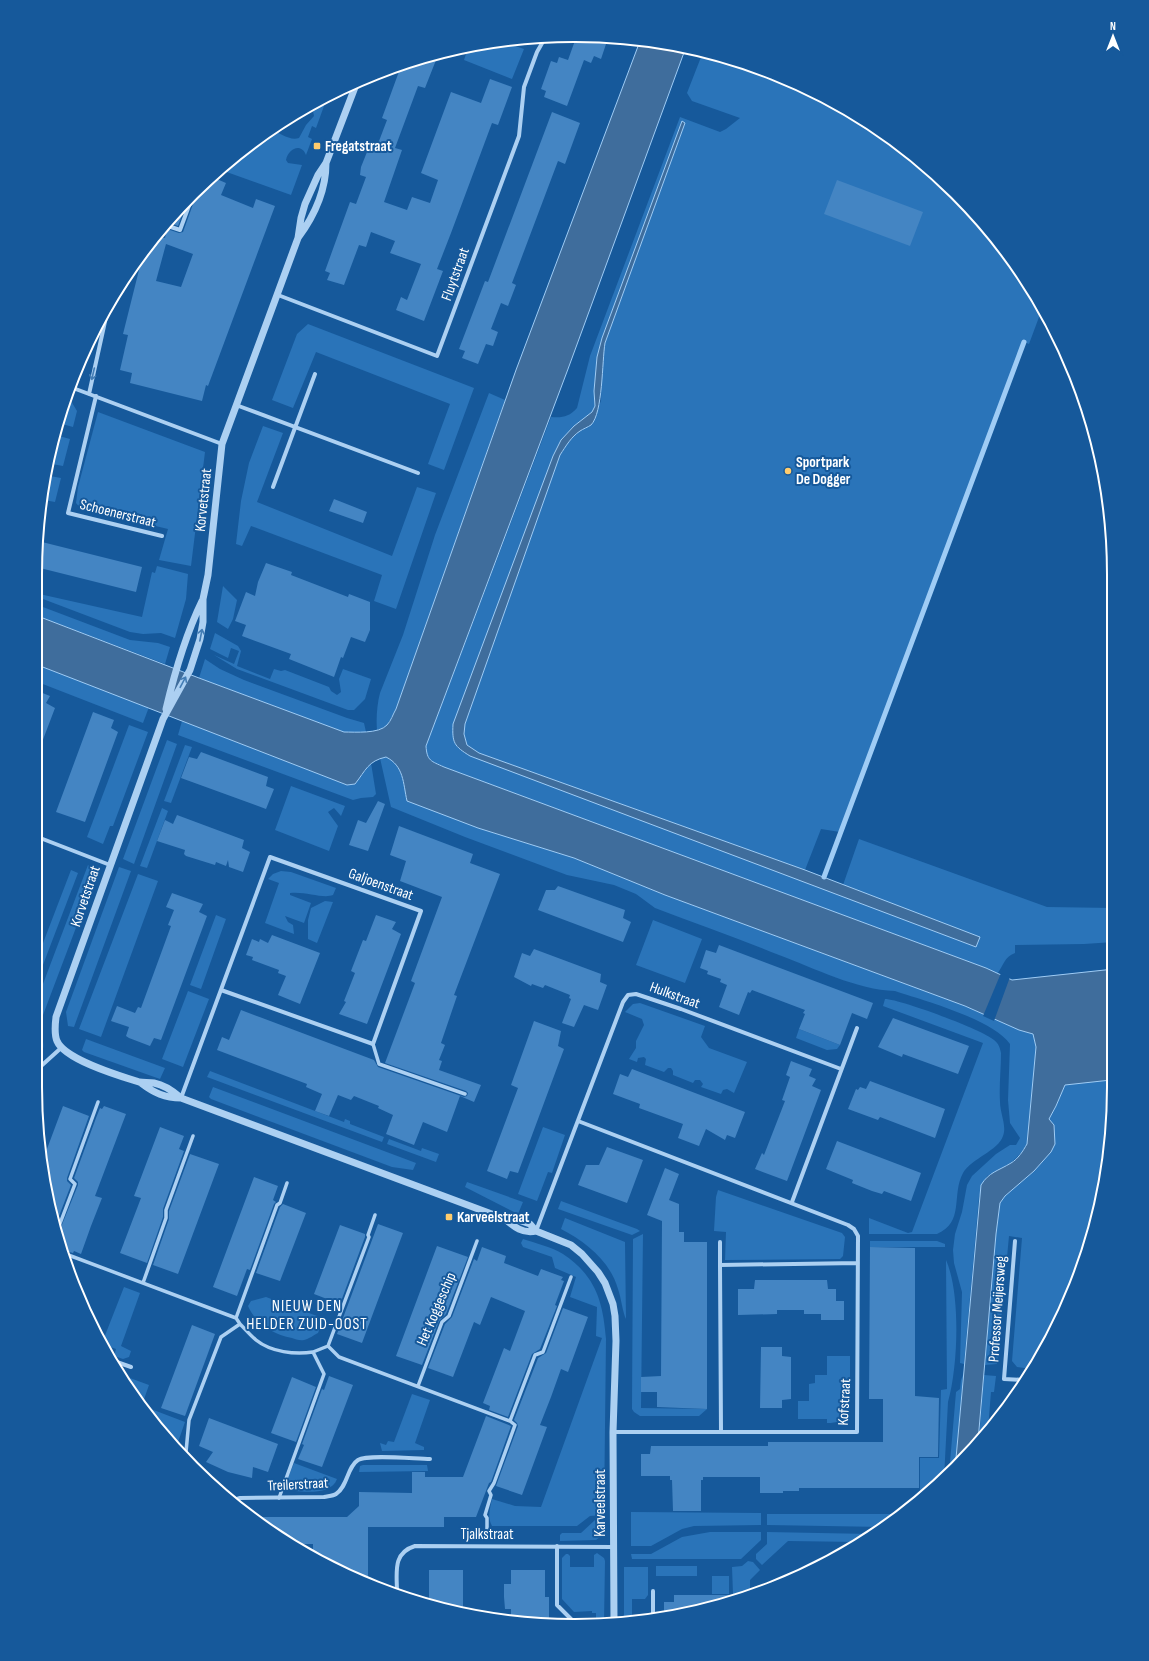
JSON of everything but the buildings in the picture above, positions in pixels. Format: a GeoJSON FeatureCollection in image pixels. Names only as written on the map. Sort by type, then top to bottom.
{"type":"FeatureCollection","features":[{"type":"Feature","properties":{"kind":"street","name":"Fluytstraat"},"geometry":{"type":"LineString","coordinates":[[278,295],[437,356],[519,136],[524,87],[537,52],[542,43]]}},
{"type":"Feature","properties":{"kind":"street","name":"Korvetstraat"},"geometry":{"type":"LineString","coordinates":[[164,719],[190,670],[200,639],[203,622],[203,599],[208,575],[222,444],[298,238],[305,204],[318,175],[326,163],[353,91]]}},
{"type":"Feature","properties":{"kind":"street","name":"Korvetstraat"},"geometry":{"type":"LineString","coordinates":[[298,238],[310,222],[317,208],[326,178],[326,163]]}},
{"type":"Feature","properties":{"kind":"street"},"geometry":{"type":"LineString","coordinates":[[170,227],[180,230],[188,208]]}},
{"type":"Feature","properties":{"kind":"street"},"geometry":{"type":"LineString","coordinates":[[88,394],[104,326]]}},
{"type":"Feature","properties":{"kind":"street"},"geometry":{"type":"LineString","coordinates":[[274,486],[316,374]]}},
{"type":"Feature","properties":{"kind":"street"},"geometry":{"type":"LineString","coordinates":[[76,389],[222,444]]}},
{"type":"Feature","properties":{"kind":"street","name":"Schoenerstraat"},"geometry":{"type":"LineString","coordinates":[[96,396],[68,513],[162,536]]}},
{"type":"Feature","properties":{"kind":"street"},"geometry":{"type":"LineString","coordinates":[[236,405],[418,473]]}},
{"type":"Feature","properties":{"kind":"street","name":"Korvetstraat"},"geometry":{"type":"LineString","coordinates":[[61,1048],[57,1042],[55,1033],[56,1017],[164,719],[177,666],[187,634],[203,599]]}},
{"type":"Feature","properties":{"kind":"street"},"geometry":{"type":"LineString","coordinates":[[42,839],[110,865]]}},
{"type":"Feature","properties":{"kind":"street","name":"Galjoenstraat"},"geometry":{"type":"LineString","coordinates":[[181,1098],[270,857],[421,911],[373,1044]]}},
{"type":"Feature","properties":{"kind":"street"},"geometry":{"type":"LineString","coordinates":[[221,990],[373,1044],[379,1064],[465,1094]]}},
{"type":"Feature","properties":{"kind":"street","name":"Hulkstraat"},"geometry":{"type":"LineString","coordinates":[[536,1231],[623,1002],[628,995],[636,994],[680,1009],[841,1069]]}},
{"type":"Feature","properties":{"kind":"street"},"geometry":{"type":"LineString","coordinates":[[578,1121],[792,1202],[857,1028]]}},
{"type":"Feature","properties":{"kind":"street"},"geometry":{"type":"LineString","coordinates":[[42,1065],[61,1048]]}},
{"type":"Feature","properties":{"kind":"street","name":"Karveelstraat"},"geometry":{"type":"LineString","coordinates":[[61,1048],[80,1061],[141,1083],[155,1083],[172,1090],[181,1098],[505,1219],[516,1219],[530,1224],[536,1231],[571,1245],[582,1254],[598,1272],[609,1294],[615,1316],[616,1341],[613,1432],[614,1617]]}},
{"type":"Feature","properties":{"kind":"street"},"geometry":{"type":"LineString","coordinates":[[60,1224],[75,1184],[70,1179],[98,1102]]}},
{"type":"Feature","properties":{"kind":"street"},"geometry":{"type":"LineString","coordinates":[[143,1283],[166,1218],[166,1210],[193,1136]]}},
{"type":"Feature","properties":{"kind":"street"},"geometry":{"type":"LineString","coordinates":[[236,1318],[276,1205],[280,1203],[287,1183]]}},
{"type":"Feature","properties":{"kind":"street","name":"Kofstraat"},"geometry":{"type":"LineString","coordinates":[[613,1432],[856,1432],[858,1236],[854,1229],[848,1225],[792,1202]]}},
{"type":"Feature","properties":{"kind":"street"},"geometry":{"type":"LineString","coordinates":[[69,1255],[236,1318],[257,1341],[278,1351],[304,1354],[328,1346],[375,1215]]}},
{"type":"Feature","properties":{"kind":"street","name":"Het Koggeschip"},"geometry":{"type":"LineString","coordinates":[[418,1386],[442,1322],[449,1316],[477,1241]]}},
{"type":"Feature","properties":{"kind":"street","name":"Professor Meijersweg"},"geometry":{"type":"LineString","coordinates":[[1015,1241],[1004,1379],[1019,1380]]}},
{"type":"Feature","properties":{"kind":"street"},"geometry":{"type":"LineString","coordinates":[[720,1242],[721,1431]]}},
{"type":"Feature","properties":{"kind":"street"},"geometry":{"type":"LineString","coordinates":[[720,1265],[858,1263]]}},
{"type":"Feature","properties":{"kind":"street"},"geometry":{"type":"LineString","coordinates":[[510,1421],[534,1355],[543,1352],[572,1277]]}},
{"type":"Feature","properties":{"kind":"street"},"geometry":{"type":"LineString","coordinates":[[186,1451],[189,1420],[221,1337],[240,1324]]}},
{"type":"Feature","properties":{"kind":"street"},"geometry":{"type":"LineString","coordinates":[[328,1346],[339,1357],[510,1421],[515,1425],[494,1483],[489,1491],[491,1495],[485,1515],[487,1518],[487,1530]]}},
{"type":"Feature","properties":{"kind":"street"},"geometry":{"type":"LineString","coordinates":[[279,1498],[324,1374],[313,1352]]}},
{"type":"Feature","properties":{"kind":"street"},"geometry":{"type":"LineString","coordinates":[[120,1363],[131,1367]]}},
{"type":"Feature","properties":{"kind":"street","name":"Treilerstraat"},"geometry":{"type":"LineString","coordinates":[[238,1499],[324,1497],[336,1494],[343,1486],[354,1464],[359,1459],[430,1459]]}},
{"type":"Feature","properties":{"kind":"street","name":"Tjalkstraat"},"geometry":{"type":"LineString","coordinates":[[397,1589],[398,1560],[404,1552],[415,1546],[613,1547]]}},
{"type":"Feature","properties":{"kind":"street"},"geometry":{"type":"LineString","coordinates":[[557,1546],[557,1605],[571,1619]]}},
{"type":"Feature","properties":{"kind":"street"},"geometry":{"type":"LineString","coordinates":[[653,1591],[653,1613]]}},
{"type":"Feature","properties":{"kind":"shaded area"},"geometry":{"type":"Polygon","coordinates":[[[515,46],[524,49],[512,79],[464,60],[466,53],[471,52],[515,46]]]}},
{"type":"Feature","properties":{"kind":"shaded area"},"geometry":{"type":"Polygon","coordinates":[[[638,46],[684,53],[568,369],[426,746],[427,755],[430,760],[444,767],[986,968],[1012,980],[1107,970],[1107,1080],[1065,1085],[1049,1119],[1054,1125],[1055,1144],[1051,1152],[1034,1171],[1005,1196],[1000,1203],[979,1434],[956,1458],[981,1185],[991,1174],[1016,1159],[1027,1144],[1036,1047],[1033,1034],[1019,1030],[965,1006],[665,895],[574,858],[478,828],[407,801],[400,770],[386,757],[371,764],[355,784],[347,785],[42,667],[42,618],[344,732],[373,731],[383,728],[387,725],[396,709],[516,370],[638,46]]]}},
{"type":"Feature","properties":{"kind":"shaded area","name":"Sportpark De Dogger"},"geometry":{"type":"Polygon","coordinates":[[[701,57],[746,70],[810,97],[841,113],[899,152],[926,174],[951,198],[975,223],[997,250],[1040,315],[1029,344],[1024,342],[840,832],[821,829],[805,870],[479,753],[467,745],[464,734],[465,724],[560,455],[569,441],[579,431],[591,424],[601,401],[602,362],[605,343],[685,123],[682,122],[602,338],[597,357],[594,391],[595,406],[592,412],[574,426],[561,440],[553,456],[457,747],[976,947],[979,937],[843,885],[859,839],[1047,907],[1107,908],[1107,942],[1015,945],[1015,953],[1006,959],[997,974],[986,968],[444,767],[430,760],[427,755],[426,746],[551,417],[565,416],[577,408],[590,356],[680,117],[720,132],[740,118],[692,101],[687,93],[701,57]]]}},
{"type":"Feature","properties":{"kind":"shaded area"},"geometry":{"type":"Polygon","coordinates":[[[324,106],[316,128],[312,126],[308,137],[312,139],[306,155],[301,149],[295,148],[287,156],[286,160],[288,163],[302,165],[291,195],[226,172],[250,152],[278,133],[288,138],[299,138],[306,125],[314,116],[313,110],[324,106]]]}},
{"type":"Feature","properties":{"kind":"shaded area"},"geometry":{"type":"Polygon","coordinates":[[[682,121],[685,123],[605,343],[600,399],[595,419],[591,425],[574,436],[560,455],[465,724],[464,734],[467,745],[479,753],[805,870],[980,937],[976,947],[470,756],[460,749],[455,743],[453,736],[453,724],[553,456],[561,440],[574,426],[592,412],[595,406],[594,391],[597,357],[602,338],[682,121]]]}},
{"type":"Feature","properties":{"kind":"shaded area"},"geometry":{"type":"Polygon","coordinates":[[[308,324],[474,388],[444,470],[428,464],[450,404],[316,352],[293,408],[272,400],[297,334],[308,324]]]}},
{"type":"Feature","properties":{"kind":"shaded area"},"geometry":{"type":"Polygon","coordinates":[[[489,393],[505,400],[396,709],[386,727],[377,730],[377,712],[380,693],[403,635],[435,535],[489,393]]]}},
{"type":"Feature","properties":{"kind":"shaded area"},"geometry":{"type":"Polygon","coordinates":[[[71,401],[77,411],[73,427],[64,424],[71,401]]]}},
{"type":"Feature","properties":{"kind":"shaded area"},"geometry":{"type":"Polygon","coordinates":[[[98,412],[205,452],[191,566],[159,560],[168,529],[114,516],[115,511],[108,509],[106,515],[90,511],[82,508],[76,503],[78,487],[98,412]]]}},
{"type":"Feature","properties":{"kind":"shaded area"},"geometry":{"type":"Polygon","coordinates":[[[263,426],[283,433],[257,502],[392,556],[417,487],[436,493],[396,609],[374,601],[382,575],[251,526],[242,546],[236,544],[241,501],[249,463],[263,426]]]}},
{"type":"Feature","properties":{"kind":"shaded area"},"geometry":{"type":"Polygon","coordinates":[[[60,436],[70,439],[63,466],[54,464],[60,436]]]}},
{"type":"Feature","properties":{"kind":"shaded area"},"geometry":{"type":"Polygon","coordinates":[[[51,476],[61,478],[55,502],[48,501],[51,476]]]}},
{"type":"Feature","properties":{"kind":"shaded area"},"geometry":{"type":"Polygon","coordinates":[[[157,566],[188,574],[186,599],[175,638],[161,633],[143,634],[130,632],[42,599],[42,595],[142,617],[152,572],[155,573],[157,566]]]}},
{"type":"Feature","properties":{"kind":"shaded area"},"geometry":{"type":"Polygon","coordinates":[[[223,586],[237,600],[233,619],[228,629],[217,622],[223,586]]]}},
{"type":"Feature","properties":{"kind":"shaded area"},"geometry":{"type":"Polygon","coordinates":[[[42,607],[130,640],[158,643],[170,647],[165,664],[42,618],[42,607]]]}},
{"type":"Feature","properties":{"kind":"shaded area"},"geometry":{"type":"Polygon","coordinates":[[[215,633],[238,646],[241,651],[237,666],[270,679],[274,669],[281,671],[285,670],[329,687],[331,691],[337,695],[341,692],[339,679],[343,669],[371,679],[365,699],[354,710],[348,710],[237,669],[214,655],[234,664],[239,651],[231,648],[228,658],[210,649],[215,633]]]}},
{"type":"Feature","properties":{"kind":"shaded area"},"geometry":{"type":"Polygon","coordinates":[[[205,659],[220,669],[244,680],[364,723],[366,732],[344,732],[199,678],[205,659]]]}},
{"type":"Feature","properties":{"kind":"shaded area"},"geometry":{"type":"Polygon","coordinates":[[[42,667],[149,707],[143,723],[42,684],[42,667]]]}},
{"type":"Feature","properties":{"kind":"shaded area"},"geometry":{"type":"Polygon","coordinates":[[[182,721],[347,785],[355,784],[371,763],[376,794],[373,797],[353,800],[178,735],[182,721]]]}},
{"type":"Feature","properties":{"kind":"shaded area"},"geometry":{"type":"Polygon","coordinates":[[[129,725],[148,732],[113,826],[110,826],[103,844],[87,837],[129,725]]]}},
{"type":"Feature","properties":{"kind":"shaded area"},"geometry":{"type":"Polygon","coordinates":[[[167,740],[177,744],[134,864],[123,859],[167,740]]]}},
{"type":"Feature","properties":{"kind":"shaded area"},"geometry":{"type":"Polygon","coordinates":[[[185,745],[192,747],[171,803],[164,801],[185,745]]]}},
{"type":"Feature","properties":{"kind":"shaded area"},"geometry":{"type":"Polygon","coordinates":[[[386,757],[400,770],[408,801],[478,828],[574,858],[665,895],[965,1006],[1019,1030],[1033,1034],[1036,1047],[1027,1144],[1014,1160],[987,1176],[979,1197],[964,1364],[960,1363],[962,1292],[954,1263],[953,1250],[955,1234],[962,1212],[967,1185],[972,1176],[996,1154],[1010,1145],[1016,1145],[1020,1138],[1010,1123],[1008,1100],[1010,1044],[1001,1035],[989,1027],[957,1012],[895,991],[866,987],[836,978],[655,908],[636,894],[614,885],[567,875],[465,837],[391,807],[380,758],[386,757]]]}},
{"type":"Feature","properties":{"kind":"shaded area"},"geometry":{"type":"Polygon","coordinates":[[[291,786],[345,806],[341,816],[334,808],[328,812],[338,826],[329,851],[275,830],[291,786]]]}},
{"type":"Feature","properties":{"kind":"shaded area"},"geometry":{"type":"Polygon","coordinates":[[[162,808],[168,811],[147,868],[140,866],[162,808]]]}},
{"type":"Feature","properties":{"kind":"shaded area"},"geometry":{"type":"Polygon","coordinates":[[[88,865],[93,870],[94,880],[43,1015],[42,987],[88,865]]]}},
{"type":"Feature","properties":{"kind":"shaded area"},"geometry":{"type":"Polygon","coordinates":[[[119,867],[131,871],[74,1027],[68,1026],[66,1012],[119,867]]]}},
{"type":"Feature","properties":{"kind":"shaded area"},"geometry":{"type":"Polygon","coordinates":[[[71,870],[78,873],[42,968],[42,946],[71,870]]]}},
{"type":"Feature","properties":{"kind":"shaded area"},"geometry":{"type":"Polygon","coordinates":[[[281,871],[291,872],[336,888],[333,895],[329,896],[290,893],[290,895],[311,903],[304,923],[285,916],[288,922],[293,925],[294,934],[265,923],[279,883],[268,879],[273,874],[281,871]]]}},
{"type":"Feature","properties":{"kind":"shaded area"},"geometry":{"type":"Polygon","coordinates":[[[138,874],[158,881],[101,1037],[79,1029],[138,874]]]}},
{"type":"Feature","properties":{"kind":"shaded area"},"geometry":{"type":"Polygon","coordinates":[[[325,901],[333,902],[317,943],[308,939],[308,920],[311,908],[325,901]]]}},
{"type":"Feature","properties":{"kind":"shaded area"},"geometry":{"type":"Polygon","coordinates":[[[216,915],[226,919],[201,989],[190,985],[216,915]]]}},
{"type":"Feature","properties":{"kind":"shaded area"},"geometry":{"type":"Polygon","coordinates":[[[653,920],[702,939],[685,983],[636,965],[653,920]]]}},
{"type":"Feature","properties":{"kind":"shaded area"},"geometry":{"type":"Polygon","coordinates":[[[188,991],[209,999],[183,1067],[162,1059],[188,991]]]}},
{"type":"Feature","properties":{"kind":"shaded area"},"geometry":{"type":"Polygon","coordinates":[[[885,999],[894,1000],[923,1009],[974,1029],[994,1040],[1001,1051],[1000,1106],[1004,1124],[1003,1136],[996,1146],[972,1163],[963,1173],[958,1190],[954,1215],[946,1229],[937,1234],[869,1234],[869,1218],[908,1233],[912,1232],[983,1043],[883,1006],[885,999]]]}},
{"type":"Feature","properties":{"kind":"shaded area"},"geometry":{"type":"Polygon","coordinates":[[[640,1003],[705,1026],[701,1037],[709,1048],[747,1062],[734,1093],[727,1089],[723,1090],[721,1094],[701,1087],[703,1084],[700,1080],[695,1080],[693,1083],[673,1075],[671,1068],[668,1068],[664,1072],[645,1065],[646,1059],[644,1057],[638,1058],[637,1062],[629,1059],[636,1048],[636,1041],[644,1025],[642,1019],[625,1012],[633,1004],[640,1003]]]}},
{"type":"Feature","properties":{"kind":"shaded area"},"geometry":{"type":"Polygon","coordinates":[[[799,1029],[840,1045],[837,1049],[827,1050],[796,1038],[799,1029]]]}},
{"type":"Feature","properties":{"kind":"shaded area"},"geometry":{"type":"Polygon","coordinates":[[[42,1036],[43,1044],[42,1053],[42,1036]]]}},
{"type":"Feature","properties":{"kind":"shaded area"},"geometry":{"type":"Polygon","coordinates":[[[86,1039],[165,1068],[160,1079],[84,1052],[82,1050],[86,1039]]]}},
{"type":"Feature","properties":{"kind":"shaded area"},"geometry":{"type":"Polygon","coordinates":[[[210,1071],[344,1122],[345,1119],[350,1121],[350,1124],[384,1137],[382,1142],[207,1077],[210,1071]]]}},
{"type":"Feature","properties":{"kind":"shaded area"},"geometry":{"type":"Polygon","coordinates":[[[1107,1080],[1106,1121],[1102,1156],[1097,1190],[1089,1224],[1079,1258],[1066,1290],[1052,1322],[1036,1353],[1026,1368],[1017,1367],[1012,1361],[1022,1238],[1009,1236],[997,1364],[985,1365],[1000,1203],[1005,1196],[1034,1171],[1051,1152],[1049,1119],[1065,1084],[1107,1080]]]}},
{"type":"Feature","properties":{"kind":"shaded area"},"geometry":{"type":"Polygon","coordinates":[[[213,1087],[416,1163],[413,1170],[392,1167],[211,1099],[209,1097],[213,1087]]]}},
{"type":"Feature","properties":{"kind":"shaded area"},"geometry":{"type":"Polygon","coordinates":[[[543,1127],[565,1135],[552,1173],[548,1172],[537,1201],[518,1194],[543,1127]]]}},
{"type":"Feature","properties":{"kind":"shaded area"},"geometry":{"type":"Polygon","coordinates":[[[389,1139],[421,1151],[422,1148],[439,1154],[436,1162],[387,1144],[389,1139]]]}},
{"type":"Feature","properties":{"kind":"shaded area"},"geometry":{"type":"Polygon","coordinates":[[[467,1182],[523,1202],[518,1214],[465,1187],[467,1182]]]}},
{"type":"Feature","properties":{"kind":"shaded area"},"geometry":{"type":"Polygon","coordinates":[[[718,1190],[842,1233],[845,1237],[843,1256],[840,1259],[725,1260],[726,1232],[714,1231],[716,1197],[718,1190]]]}},
{"type":"Feature","properties":{"kind":"shaded area"},"geometry":{"type":"Polygon","coordinates":[[[561,1201],[640,1231],[632,1235],[558,1209],[561,1201]]]}},
{"type":"Feature","properties":{"kind":"shaded area"},"geometry":{"type":"Polygon","coordinates":[[[565,1218],[625,1242],[626,1319],[618,1289],[609,1270],[596,1253],[588,1246],[561,1229],[565,1218]]]}},
{"type":"Feature","properties":{"kind":"shaded area"},"geometry":{"type":"Polygon","coordinates":[[[643,1234],[641,1408],[707,1409],[699,1416],[640,1416],[632,1409],[633,1239],[643,1234]]]}},
{"type":"Feature","properties":{"kind":"shaded area"},"geometry":{"type":"Polygon","coordinates":[[[523,1239],[554,1249],[574,1262],[583,1271],[596,1291],[603,1313],[606,1339],[604,1515],[590,1516],[577,1526],[492,1526],[490,1519],[489,1513],[492,1499],[515,1506],[541,1507],[602,1338],[596,1336],[597,1307],[570,1297],[576,1277],[555,1268],[552,1257],[523,1247],[521,1243],[523,1239]]]}},
{"type":"Feature","properties":{"kind":"shaded area"},"geometry":{"type":"Polygon","coordinates":[[[870,1241],[937,1241],[945,1244],[945,1247],[870,1247],[870,1241]]]}},
{"type":"Feature","properties":{"kind":"shaded area"},"geometry":{"type":"Polygon","coordinates":[[[946,1260],[951,1274],[954,1292],[956,1311],[956,1351],[948,1402],[944,1469],[920,1492],[920,1458],[939,1458],[941,1390],[947,1389],[946,1260]]]}},
{"type":"Feature","properties":{"kind":"shaded area"},"geometry":{"type":"Polygon","coordinates":[[[124,1287],[140,1293],[121,1346],[131,1351],[129,1357],[123,1359],[115,1356],[116,1349],[110,1347],[105,1337],[124,1287]]]}},
{"type":"Feature","properties":{"kind":"shaded area"},"geometry":{"type":"Polygon","coordinates":[[[266,1297],[317,1316],[320,1328],[318,1333],[308,1339],[301,1340],[271,1331],[255,1318],[248,1306],[251,1301],[266,1297]]]}},
{"type":"Feature","properties":{"kind":"shaded area"},"geometry":{"type":"Polygon","coordinates":[[[827,1356],[850,1356],[850,1412],[843,1419],[834,1423],[827,1423],[827,1419],[798,1419],[798,1401],[809,1401],[809,1384],[815,1383],[815,1375],[827,1375],[827,1356]]]}},
{"type":"Feature","properties":{"kind":"shaded area"},"geometry":{"type":"Polygon","coordinates":[[[963,1375],[956,1458],[950,1464],[956,1392],[960,1389],[963,1375]]]}},
{"type":"Feature","properties":{"kind":"shaded area"},"geometry":{"type":"Polygon","coordinates":[[[984,1375],[996,1376],[994,1392],[991,1392],[989,1421],[980,1432],[984,1375]]]}},
{"type":"Feature","properties":{"kind":"shaded area"},"geometry":{"type":"Polygon","coordinates":[[[129,1378],[149,1385],[144,1399],[129,1378]]]}},
{"type":"Feature","properties":{"kind":"shaded area"},"geometry":{"type":"Polygon","coordinates":[[[412,1394],[430,1400],[415,1443],[424,1447],[424,1450],[382,1451],[380,1443],[386,1445],[388,1441],[394,1442],[412,1394]]]}},
{"type":"Feature","properties":{"kind":"shaded area"},"geometry":{"type":"Polygon","coordinates":[[[151,1409],[185,1422],[178,1442],[151,1409]]]}},
{"type":"Feature","properties":{"kind":"shaded area"},"geometry":{"type":"Polygon","coordinates":[[[294,1463],[337,1479],[334,1485],[321,1491],[306,1492],[283,1490],[294,1463]]]}},
{"type":"Feature","properties":{"kind":"shaded area"},"geometry":{"type":"Polygon","coordinates":[[[427,1465],[428,1471],[359,1472],[360,1466],[427,1465]]]}},
{"type":"Feature","properties":{"kind":"shaded area"},"geometry":{"type":"Polygon","coordinates":[[[631,1512],[761,1513],[761,1525],[694,1526],[682,1529],[651,1546],[631,1546],[631,1512]]]}},
{"type":"Feature","properties":{"kind":"shaded area"},"geometry":{"type":"Polygon","coordinates":[[[767,1514],[892,1514],[873,1527],[767,1525],[767,1514]]]}},
{"type":"Feature","properties":{"kind":"shaded area"},"geometry":{"type":"Polygon","coordinates":[[[595,1520],[604,1520],[603,1535],[596,1540],[560,1541],[560,1535],[562,1533],[581,1533],[595,1520]]]}},
{"type":"Feature","properties":{"kind":"shaded area"},"geometry":{"type":"Polygon","coordinates":[[[710,1532],[761,1532],[761,1540],[741,1559],[632,1559],[631,1554],[651,1554],[682,1537],[710,1532]]]}},
{"type":"Feature","properties":{"kind":"shaded area"},"geometry":{"type":"Polygon","coordinates":[[[767,1532],[863,1534],[850,1542],[788,1541],[762,1565],[756,1559],[756,1554],[767,1544],[767,1532]]]}},
{"type":"Feature","properties":{"kind":"shaded area"},"geometry":{"type":"Polygon","coordinates":[[[597,1553],[604,1558],[605,1561],[604,1618],[596,1618],[596,1613],[592,1613],[592,1611],[574,1612],[562,1599],[562,1558],[566,1554],[570,1556],[570,1567],[594,1567],[594,1555],[597,1553]]]}},
{"type":"Feature","properties":{"kind":"shaded area"},"geometry":{"type":"Polygon","coordinates":[[[748,1561],[753,1562],[760,1570],[750,1580],[750,1589],[733,1594],[732,1567],[742,1566],[748,1561]]]}},
{"type":"Feature","properties":{"kind":"shaded area"},"geometry":{"type":"Polygon","coordinates":[[[656,1566],[697,1566],[697,1576],[656,1576],[656,1566]]]}},
{"type":"Feature","properties":{"kind":"shaded area"},"geometry":{"type":"Polygon","coordinates":[[[624,1567],[648,1567],[648,1595],[645,1599],[632,1599],[632,1615],[624,1616],[624,1567]]]}},
{"type":"Feature","properties":{"kind":"shaded area"},"geometry":{"type":"Polygon","coordinates":[[[712,1576],[729,1576],[729,1594],[712,1594],[712,1576]]]}},
{"type":"Feature","properties":{"kind":"pier"},"geometry":{"type":"Polygon","coordinates":[[[1001,973],[1010,977],[994,1021],[983,1016],[1001,973]]]}},
{"type":"Feature","properties":{"kind":"waterway"},"geometry":{"type":"LineString","coordinates":[[824,877],[1024,342]]}},
{"type":"Feature","properties":{"kind":"place","name":"Fregatstraat"},"geometry":{"type":"Point","coordinates":[317,146]}},
{"type":"Feature","properties":{"kind":"place","name":"Sportpark De Dogger"},"geometry":{"type":"Point","coordinates":[788,471]}},
{"type":"Feature","properties":{"kind":"place","name":"Karveelstraat"},"geometry":{"type":"Point","coordinates":[449,1217]}},
{"type":"Feature","properties":{"kind":"district","name":"NIEUW DEN HELDER ZUID-OOST"},"geometry":{"type":"Point","coordinates":[307,1314]}}]}
